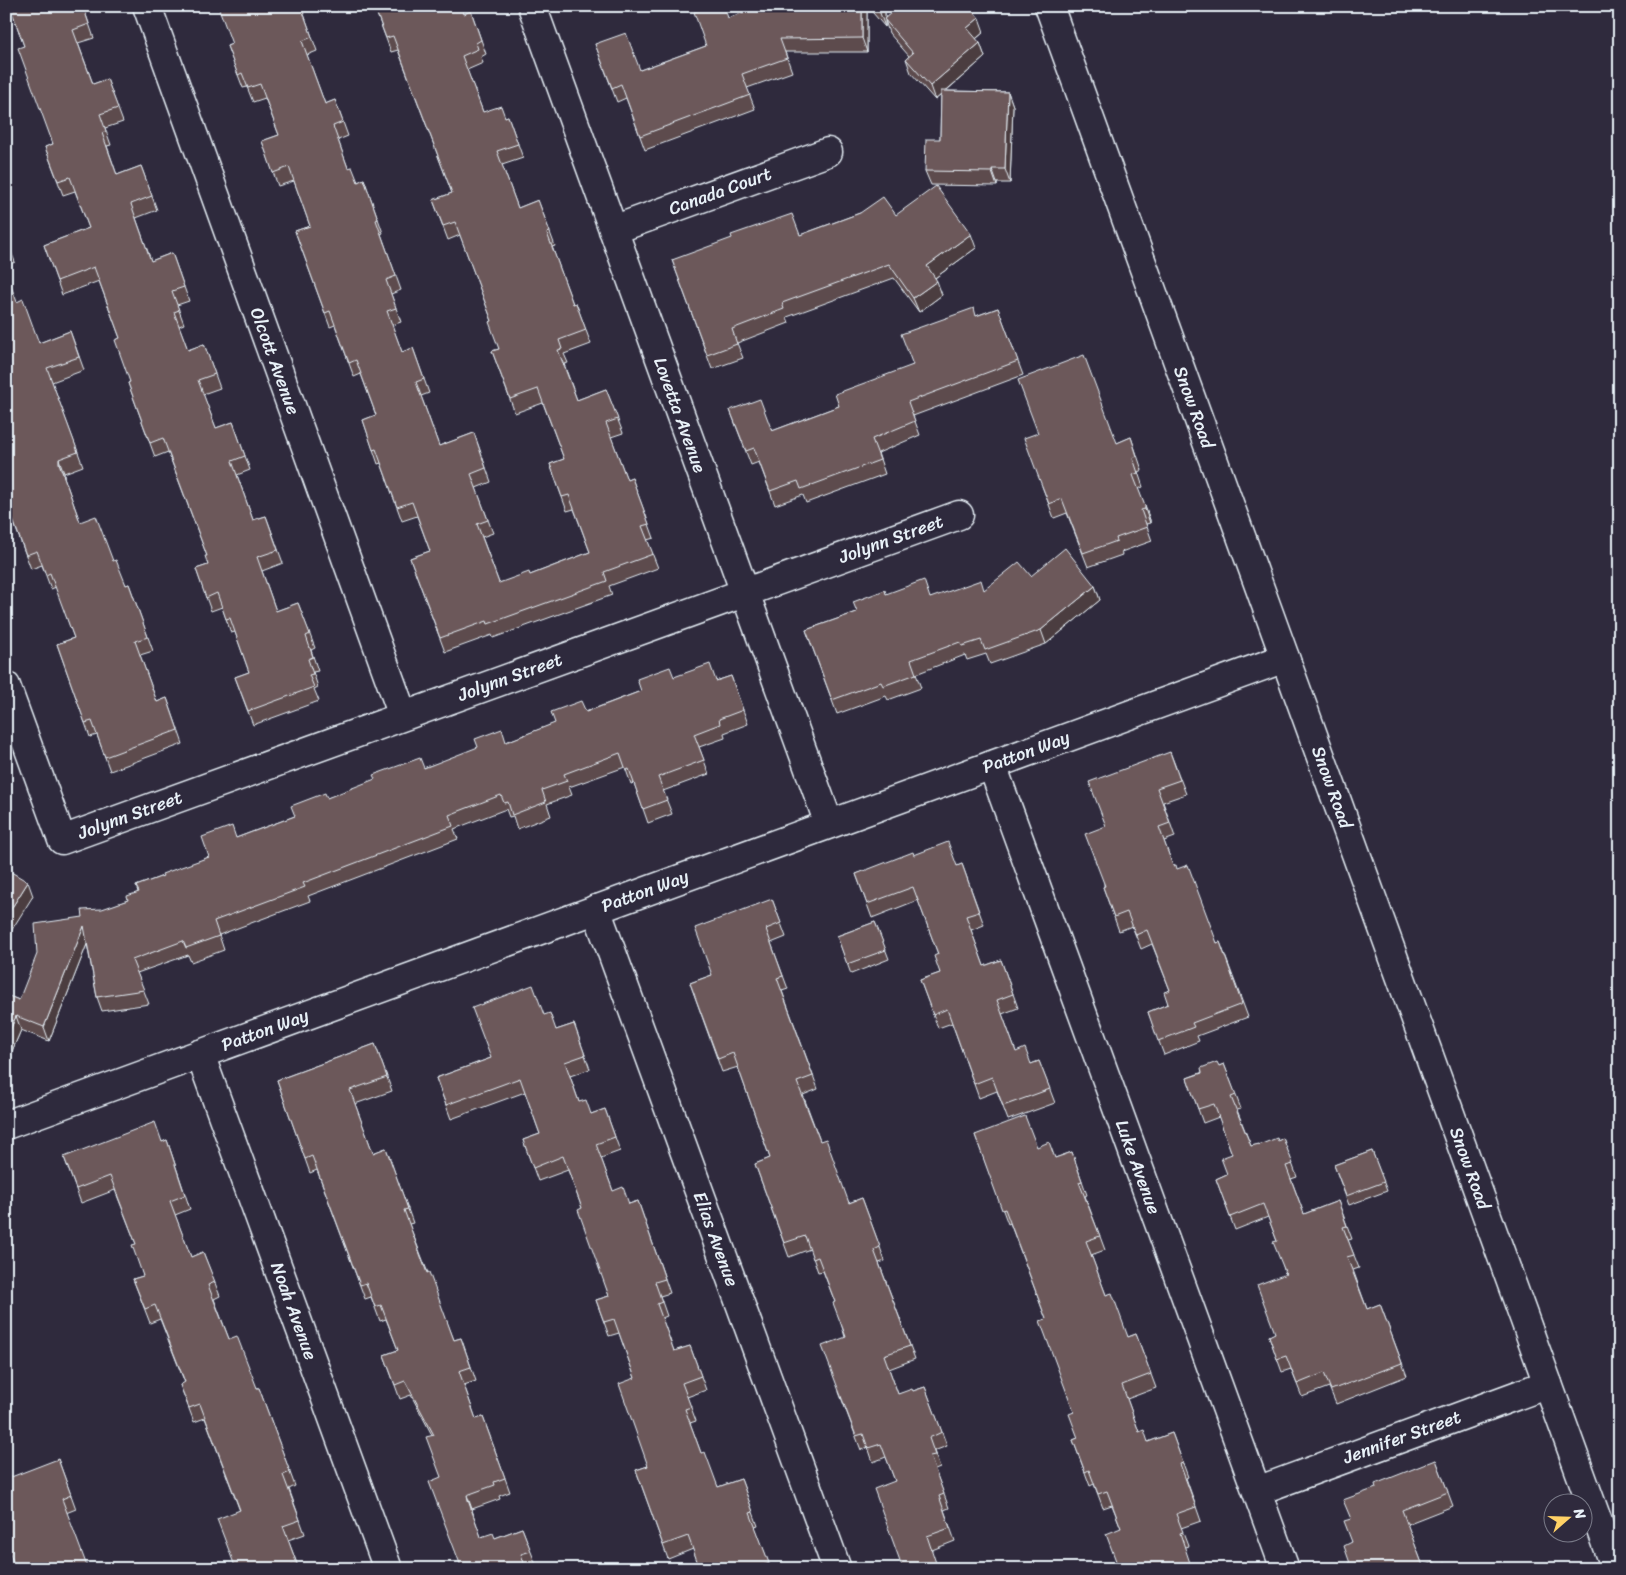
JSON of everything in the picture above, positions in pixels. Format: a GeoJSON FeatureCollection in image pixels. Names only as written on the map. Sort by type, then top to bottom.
{"type":"FeatureCollection","features":[{"type":"Feature","properties":{"kind":"street","name":"Olcott Avenue"},"geometry":{"type":"LineString","coordinates":[[147,6],[403,716]]}},
{"type":"Feature","properties":{"kind":"street","name":"Lovetta Avenue"},"geometry":{"type":"LineString","coordinates":[[532,6],[828,824]]}},
{"type":"Feature","properties":{"kind":"street","name":"Snow Road"},"geometry":{"type":"LineString","coordinates":[[1049,6],[1615,1569]]}},
{"type":"Feature","properties":{"kind":"street","name":"Canada Court"},"geometry":{"type":"LineString","coordinates":[[613,230],[828,152]]}},
{"type":"Feature","properties":{"kind":"street","name":"Jolynn Street"},"geometry":{"type":"LineString","coordinates":[[6,686],[62,840],[959,515]]}},
{"type":"Feature","properties":{"kind":"street","name":"Patton Way"},"geometry":{"type":"LineString","coordinates":[[6,1125],[1285,658]]}},
{"type":"Feature","properties":{"kind":"street","name":"Luke Avenue"},"geometry":{"type":"LineString","coordinates":[[992,765],[1285,1569]]}},
{"type":"Feature","properties":{"kind":"street","name":"Elias Avenue"},"geometry":{"type":"LineString","coordinates":[[596,909],[837,1569]]}},
{"type":"Feature","properties":{"kind":"street","name":"Noah Avenue"},"geometry":{"type":"LineString","coordinates":[[200,1054],[388,1569]]}},
{"type":"Feature","properties":{"kind":"street","name":"Jennifer Street"},"geometry":{"type":"LineString","coordinates":[[1256,1491],[1548,1384]]}},
{"type":"Feature","properties":{"kind":"building"},"geometry":{"type":"Polygon","coordinates":[[[10,6],[83,6],[89,24],[73,30],[93,84],[107,79],[118,108],[100,114],[106,131],[102,133],[117,175],[141,166],[152,196],[131,204],[151,261],[172,253],[184,287],[172,291],[179,310],[174,312],[188,350],[204,344],[215,374],[198,380],[216,428],[233,422],[245,456],[232,461],[253,520],[266,516],[278,550],[257,557],[276,611],[298,603],[310,634],[306,636],[313,657],[308,659],[313,674],[309,675],[314,687],[248,711],[235,677],[249,672],[230,618],[226,619],[217,593],[206,598],[196,569],[208,565],[205,556],[207,556],[163,438],[150,443],[128,383],[130,382],[115,340],[120,338],[94,267],[57,281],[44,245],[89,228],[70,177],[58,181],[45,147],[53,144],[18,48],[24,46],[10,6]]]}},
{"type":"Feature","properties":{"kind":"building"},"geometry":{"type":"Polygon","coordinates":[[[218,6],[301,6],[312,37],[302,41],[325,104],[335,100],[343,122],[333,126],[348,168],[352,167],[358,182],[364,179],[396,276],[386,280],[396,308],[387,311],[402,352],[413,348],[424,379],[416,382],[439,446],[474,433],[486,468],[471,474],[488,520],[477,524],[499,583],[529,572],[530,575],[590,552],[569,495],[562,497],[550,464],[564,459],[538,389],[510,399],[492,351],[499,349],[489,322],[492,321],[455,222],[443,226],[433,200],[452,193],[393,36],[386,38],[374,6],[461,6],[464,14],[471,11],[481,40],[476,43],[478,49],[462,56],[483,112],[501,106],[505,117],[508,116],[518,144],[497,151],[518,208],[538,200],[550,232],[547,233],[573,304],[576,303],[586,330],[559,340],[562,349],[558,350],[577,400],[606,389],[618,419],[606,423],[627,480],[632,478],[649,524],[642,526],[653,554],[604,572],[607,581],[488,624],[487,621],[440,638],[410,558],[430,551],[412,502],[397,507],[376,449],[373,450],[363,420],[376,415],[356,360],[349,363],[330,311],[325,313],[295,231],[310,226],[289,167],[273,173],[262,141],[279,135],[260,84],[248,88],[242,73],[238,75],[227,46],[232,44],[218,6]]]}},
{"type":"Feature","properties":{"kind":"building"},"geometry":{"type":"Polygon","coordinates":[[[710,6],[724,6],[728,18],[761,6],[862,6],[862,38],[780,39],[787,58],[742,74],[750,95],[640,136],[621,84],[612,88],[595,44],[626,33],[640,70],[706,46],[694,12],[710,6]]]}},
{"type":"Feature","properties":{"kind":"building"},"geometry":{"type":"Polygon","coordinates":[[[874,6],[880,6],[880,13],[874,6]]]}},
{"type":"Feature","properties":{"kind":"building"},"geometry":{"type":"Polygon","coordinates":[[[899,6],[969,6],[979,18],[967,28],[980,43],[930,86],[906,59],[913,53],[884,19],[899,6]]]}},
{"type":"Feature","properties":{"kind":"building"},"geometry":{"type":"Polygon","coordinates":[[[941,91],[1008,92],[1005,169],[992,169],[992,172],[925,171],[926,139],[940,139],[941,91]]]}},
{"type":"Feature","properties":{"kind":"building"},"geometry":{"type":"Polygon","coordinates":[[[936,186],[971,234],[927,266],[937,281],[913,298],[889,264],[782,303],[784,309],[732,329],[737,344],[707,355],[672,260],[732,238],[731,235],[792,214],[800,235],[860,213],[883,197],[896,215],[936,186]]]}},
{"type":"Feature","properties":{"kind":"building"},"geometry":{"type":"Polygon","coordinates":[[[6,238],[10,248],[6,250],[6,238]]]}},
{"type":"Feature","properties":{"kind":"building"},"geometry":{"type":"Polygon","coordinates":[[[6,273],[17,302],[23,299],[39,343],[70,331],[79,357],[47,368],[78,452],[59,459],[59,463],[80,522],[96,516],[113,561],[116,560],[126,585],[129,584],[148,637],[135,641],[157,702],[167,698],[178,730],[105,757],[92,721],[85,723],[57,644],[74,638],[50,573],[46,575],[37,551],[26,555],[6,501],[6,273]]]}},
{"type":"Feature","properties":{"kind":"building"},"geometry":{"type":"Polygon","coordinates":[[[974,308],[976,316],[998,308],[1018,361],[908,402],[915,421],[872,439],[880,460],[801,489],[798,481],[770,491],[754,448],[746,451],[730,410],[760,399],[772,431],[839,406],[835,394],[913,365],[901,334],[974,308]]]}},
{"type":"Feature","properties":{"kind":"building"},"geometry":{"type":"Polygon","coordinates":[[[1084,355],[1117,443],[1131,437],[1137,456],[1133,458],[1138,473],[1133,475],[1145,506],[1145,509],[1141,510],[1147,527],[1116,538],[1117,541],[1083,553],[1062,499],[1049,504],[1037,473],[1024,438],[1038,433],[1018,380],[1084,355]]]}},
{"type":"Feature","properties":{"kind":"building"},"geometry":{"type":"Polygon","coordinates":[[[1065,548],[1095,586],[1041,630],[985,650],[981,640],[962,646],[960,642],[911,660],[916,674],[883,686],[881,682],[832,700],[806,630],[857,612],[853,602],[885,590],[886,594],[924,580],[930,598],[981,580],[984,590],[1019,562],[1031,576],[1065,548]]]}},
{"type":"Feature","properties":{"kind":"building"},"geometry":{"type":"Polygon","coordinates":[[[710,664],[716,681],[731,676],[743,710],[719,719],[720,724],[694,734],[704,760],[658,777],[667,800],[643,809],[629,769],[626,770],[620,753],[564,774],[567,781],[542,790],[546,802],[512,815],[508,802],[504,803],[501,795],[449,815],[453,826],[303,883],[305,887],[214,921],[219,936],[186,948],[183,941],[132,960],[144,990],[97,997],[84,926],[44,1027],[16,1016],[6,1040],[6,995],[19,1000],[37,954],[35,924],[83,917],[82,910],[102,909],[128,900],[127,896],[139,892],[136,886],[163,876],[162,874],[209,857],[202,837],[232,826],[236,838],[295,816],[291,806],[325,793],[327,798],[375,779],[373,775],[420,758],[424,768],[478,747],[475,739],[502,729],[506,742],[555,723],[551,712],[581,701],[586,712],[641,691],[637,679],[670,667],[674,677],[710,664]]]}},
{"type":"Feature","properties":{"kind":"building"},"geometry":{"type":"Polygon","coordinates":[[[1170,752],[1180,780],[1157,788],[1170,823],[1159,827],[1173,866],[1176,865],[1177,869],[1188,865],[1217,943],[1220,942],[1242,1004],[1192,1023],[1194,1027],[1158,1041],[1148,1012],[1168,1004],[1164,992],[1170,990],[1147,930],[1136,935],[1127,912],[1114,917],[1103,887],[1105,886],[1085,834],[1106,826],[1089,782],[1170,752]]]}},
{"type":"Feature","properties":{"kind":"building"},"geometry":{"type":"Polygon","coordinates":[[[948,842],[957,866],[962,864],[979,912],[966,916],[984,966],[1001,960],[1013,994],[997,1000],[1016,1052],[1025,1048],[1031,1064],[1039,1061],[1050,1089],[1003,1106],[992,1077],[974,1084],[947,1009],[933,1015],[920,980],[940,973],[934,956],[938,954],[913,887],[867,904],[856,874],[913,852],[914,855],[948,842]]]}},
{"type":"Feature","properties":{"kind":"building"},"geometry":{"type":"Polygon","coordinates":[[[6,869],[28,882],[6,917],[6,869]]]}},
{"type":"Feature","properties":{"kind":"building"},"geometry":{"type":"Polygon","coordinates":[[[772,899],[781,923],[766,929],[783,976],[777,978],[813,1076],[797,1082],[820,1141],[826,1139],[849,1203],[862,1198],[880,1247],[874,1250],[910,1346],[884,1355],[898,1394],[925,1387],[942,1432],[929,1438],[935,1455],[930,1456],[944,1494],[939,1496],[950,1528],[927,1536],[938,1569],[903,1569],[874,1489],[895,1481],[881,1444],[868,1448],[863,1434],[856,1436],[822,1346],[846,1337],[833,1303],[835,1302],[818,1257],[813,1259],[805,1236],[784,1243],[755,1164],[770,1158],[733,1053],[718,1059],[690,983],[712,975],[695,928],[772,899]]]}},
{"type":"Feature","properties":{"kind":"building"},"geometry":{"type":"Polygon","coordinates":[[[875,922],[886,950],[847,964],[837,936],[875,922]]]}},
{"type":"Feature","properties":{"kind":"building"},"geometry":{"type":"Polygon","coordinates":[[[533,985],[544,1015],[550,1013],[556,1030],[574,1024],[585,1055],[565,1062],[579,1102],[586,1100],[591,1114],[605,1109],[615,1137],[596,1144],[613,1191],[623,1187],[629,1204],[638,1201],[665,1279],[655,1282],[662,1302],[657,1304],[674,1351],[690,1346],[701,1376],[682,1383],[691,1407],[685,1409],[701,1453],[705,1452],[718,1487],[741,1479],[753,1512],[750,1513],[769,1563],[760,1567],[761,1569],[700,1569],[688,1536],[663,1545],[636,1470],[648,1466],[619,1384],[635,1378],[614,1319],[604,1322],[596,1300],[609,1296],[578,1210],[582,1208],[563,1156],[533,1168],[523,1140],[540,1134],[520,1078],[446,1105],[436,1078],[491,1058],[472,1008],[533,985]]]}},
{"type":"Feature","properties":{"kind":"building"},"geometry":{"type":"Polygon","coordinates":[[[375,1044],[387,1077],[350,1090],[373,1153],[386,1148],[408,1209],[404,1210],[427,1273],[429,1272],[454,1340],[461,1338],[471,1367],[459,1371],[476,1419],[483,1417],[505,1478],[494,1482],[495,1485],[467,1495],[481,1537],[493,1533],[495,1538],[522,1528],[531,1551],[521,1554],[526,1569],[462,1569],[429,1482],[441,1477],[426,1437],[434,1435],[405,1381],[395,1385],[384,1355],[398,1350],[381,1305],[375,1307],[366,1283],[360,1285],[312,1156],[305,1159],[277,1080],[375,1044]]]}},
{"type":"Feature","properties":{"kind":"building"},"geometry":{"type":"Polygon","coordinates":[[[1217,1062],[1219,1066],[1224,1064],[1236,1095],[1231,1097],[1251,1146],[1277,1138],[1278,1141],[1283,1138],[1293,1164],[1286,1166],[1304,1214],[1338,1201],[1347,1226],[1343,1227],[1354,1255],[1347,1257],[1367,1309],[1380,1304],[1402,1363],[1331,1390],[1324,1373],[1297,1384],[1286,1356],[1277,1359],[1269,1336],[1275,1333],[1257,1285],[1286,1274],[1273,1242],[1277,1241],[1263,1204],[1230,1217],[1216,1179],[1227,1174],[1221,1158],[1232,1154],[1214,1104],[1198,1109],[1187,1078],[1202,1073],[1201,1068],[1217,1062]]]}},
{"type":"Feature","properties":{"kind":"building"},"geometry":{"type":"Polygon","coordinates":[[[1025,1116],[1037,1147],[1049,1142],[1055,1158],[1072,1152],[1082,1181],[1079,1182],[1100,1236],[1086,1241],[1106,1295],[1112,1293],[1128,1337],[1136,1334],[1151,1374],[1122,1385],[1139,1432],[1144,1430],[1148,1442],[1172,1433],[1183,1463],[1180,1464],[1196,1507],[1176,1514],[1183,1532],[1180,1533],[1192,1569],[1119,1569],[1106,1534],[1121,1528],[1107,1491],[1098,1494],[1089,1470],[1085,1472],[1073,1440],[1078,1438],[1069,1414],[1074,1412],[1040,1321],[1046,1319],[1005,1209],[1002,1210],[975,1135],[1025,1116]]]}},
{"type":"Feature","properties":{"kind":"building"},"geometry":{"type":"Polygon","coordinates":[[[155,1122],[162,1142],[167,1140],[185,1195],[170,1201],[191,1257],[203,1252],[215,1282],[208,1285],[229,1339],[237,1336],[257,1388],[259,1388],[290,1472],[283,1475],[300,1520],[283,1526],[297,1564],[291,1566],[292,1569],[236,1569],[217,1519],[240,1510],[200,1404],[189,1408],[180,1385],[185,1382],[155,1305],[145,1309],[133,1279],[143,1276],[132,1245],[136,1244],[110,1176],[76,1189],[64,1157],[155,1122]]]}},
{"type":"Feature","properties":{"kind":"building"},"geometry":{"type":"Polygon","coordinates":[[[1372,1151],[1384,1182],[1346,1196],[1334,1165],[1372,1151]]]}},
{"type":"Feature","properties":{"kind":"building"},"geometry":{"type":"Polygon","coordinates":[[[58,1459],[71,1495],[62,1499],[88,1569],[16,1569],[6,1544],[6,1537],[9,1536],[6,1529],[6,1479],[58,1459]]]}},
{"type":"Feature","properties":{"kind":"building"},"geometry":{"type":"Polygon","coordinates":[[[1436,1460],[1448,1492],[1402,1510],[1423,1566],[1435,1562],[1436,1567],[1445,1563],[1447,1569],[1352,1569],[1344,1546],[1352,1542],[1344,1521],[1351,1519],[1343,1500],[1376,1488],[1375,1484],[1436,1460]]]}}]}
